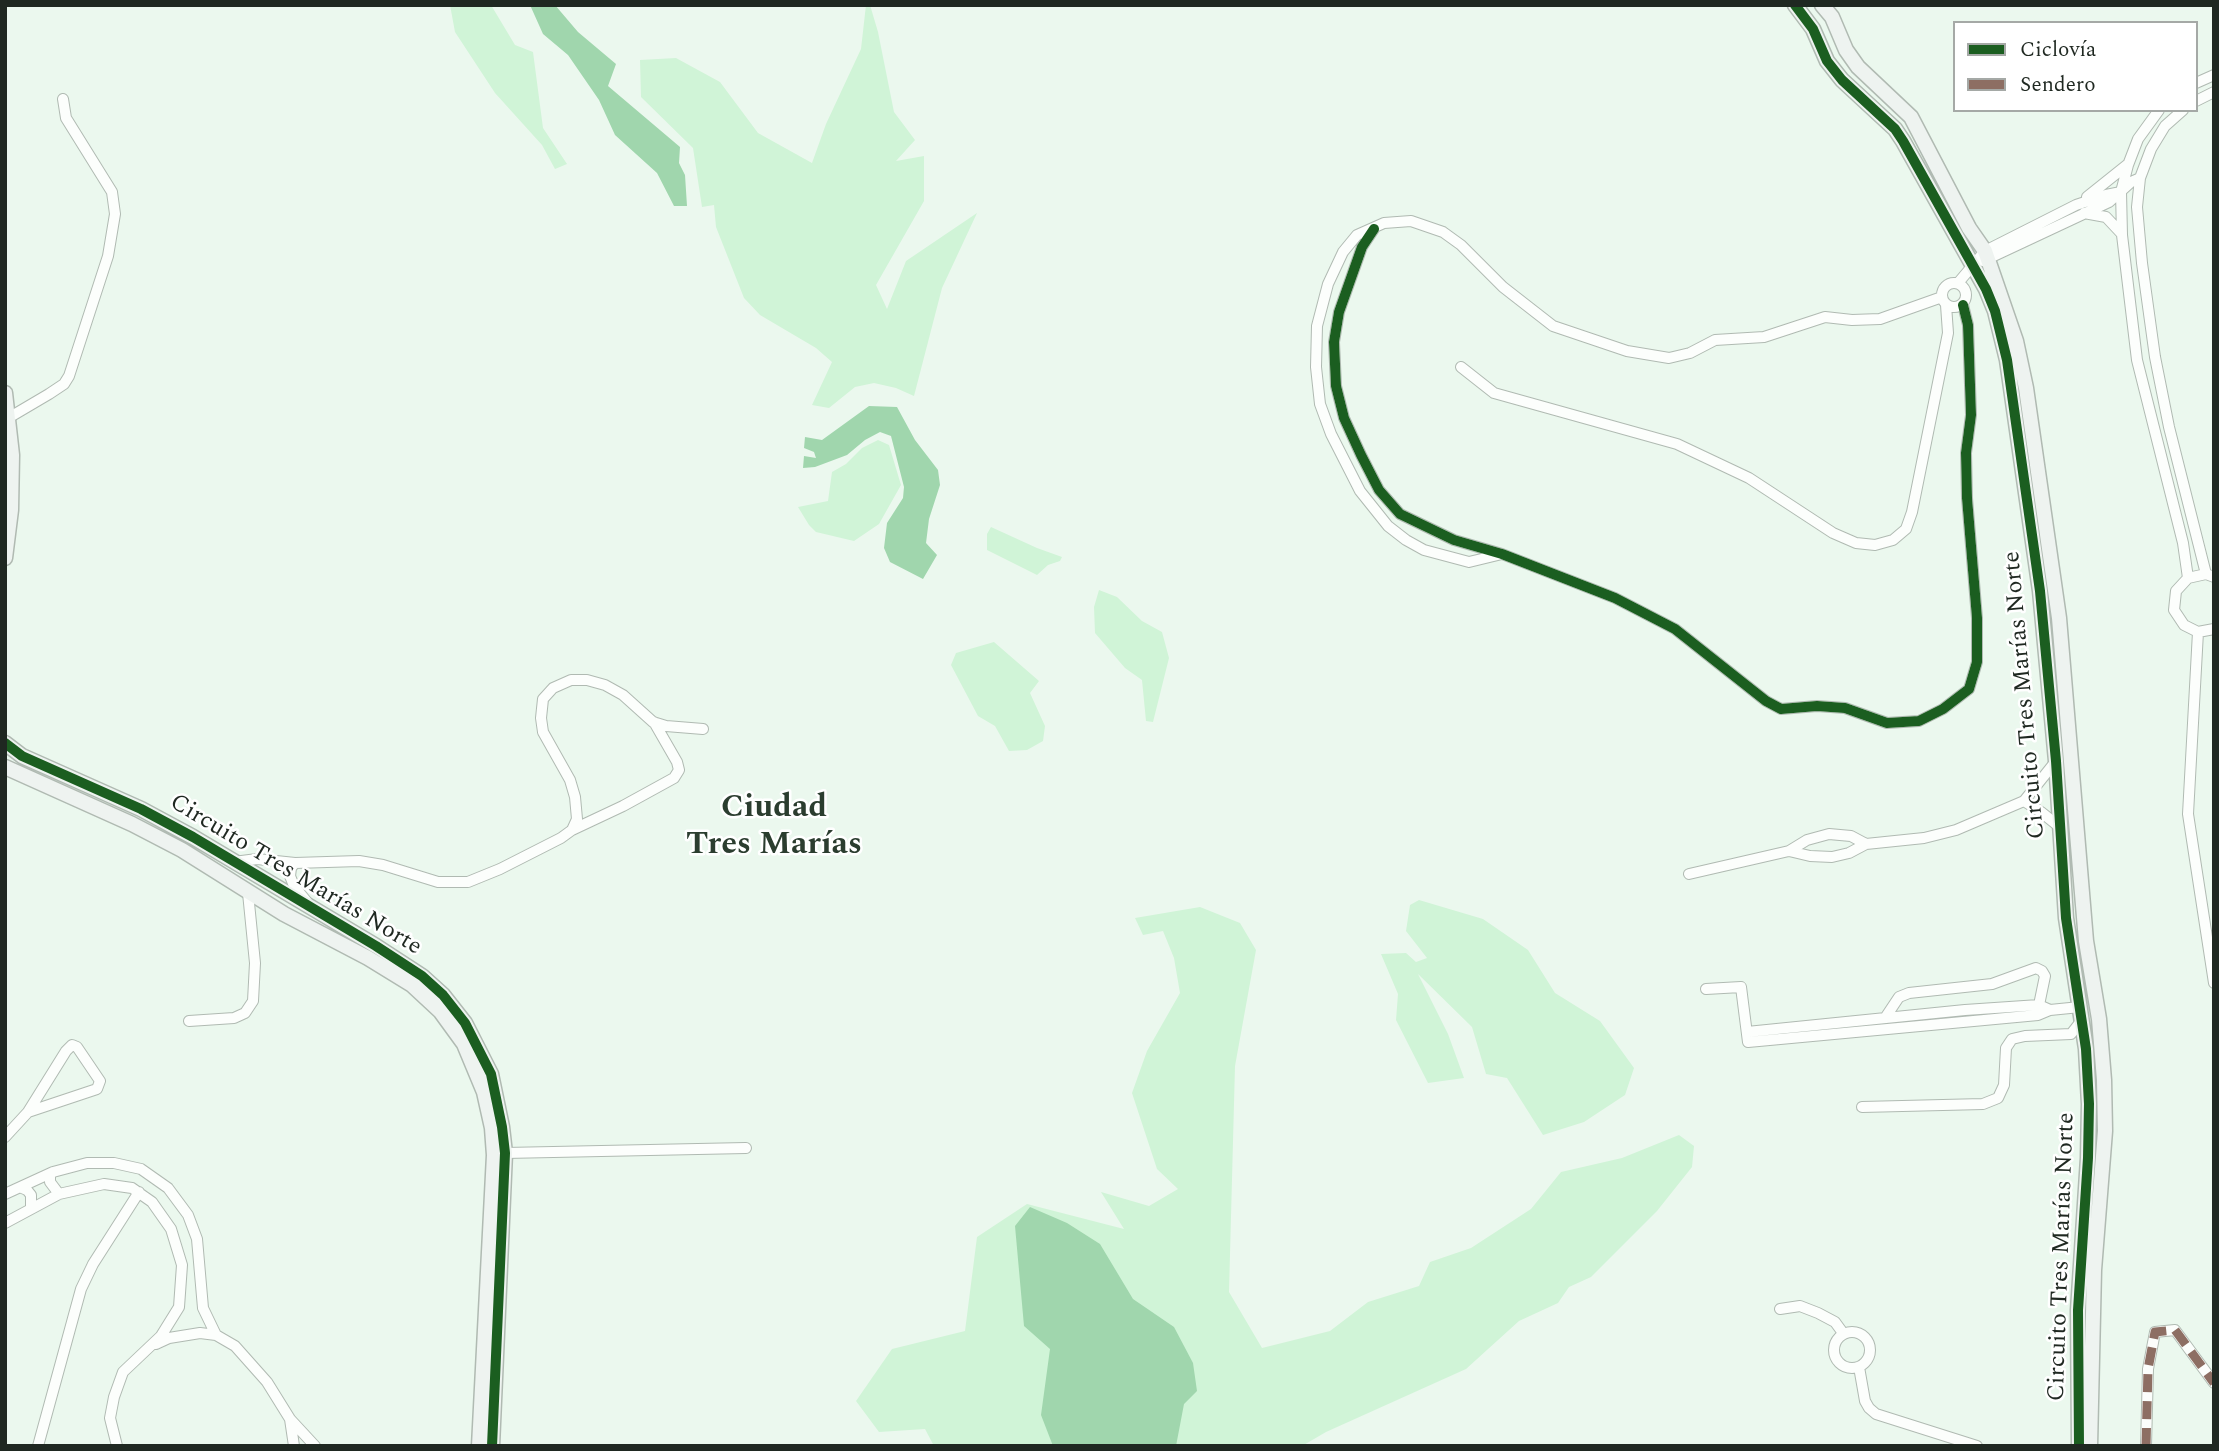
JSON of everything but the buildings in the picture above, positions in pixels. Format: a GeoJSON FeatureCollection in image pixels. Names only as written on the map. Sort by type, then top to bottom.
{"type":"FeatureCollection","features":[{"type":"Feature","properties":{"kind":"street","name":"Circuito Tres Marías Norte"},"geometry":{"type":"LineString","coordinates":[[1795,5],[1813,29],[1827,61],[1842,80],[1895,129],[1973,265],[1995,311],[2007,360],[2040,591],[2056,761],[2066,918],[2086,1049],[2089,1117],[2078,1310],[2079,1446]]}},
{"type":"Feature","properties":{"kind":"street","name":"Circuito Tres Marías Norte"},"geometry":{"type":"LineString","coordinates":[[1822,5],[1832,18],[1846,50],[1858,66],[1910,117],[1969,228],[1987,255],[2016,341],[2026,388],[2059,618],[2086,941],[2099,1018],[2104,1080],[2105,1131],[2095,1270],[2090,1446]]}},
{"type":"Feature","properties":{"kind":"street"},"geometry":{"type":"LineString","coordinates":[[2198,82],[2214,75]]}},
{"type":"Feature","properties":{"kind":"street"},"geometry":{"type":"LineString","coordinates":[[2198,100],[2214,92]]}},
{"type":"Feature","properties":{"kind":"street"},"geometry":{"type":"LineString","coordinates":[[10,417],[50,394],[64,384],[69,376],[108,256],[115,214],[112,192],[66,118],[63,99]]}},
{"type":"Feature","properties":{"kind":"street"},"geometry":{"type":"LineString","coordinates":[[2158,112],[2138,139],[2127,165],[2121,192],[2122,235],[2137,360],[2183,543],[2188,578]]}},
{"type":"Feature","properties":{"kind":"street"},"geometry":{"type":"LineString","coordinates":[[2181,112],[2165,126],[2151,149],[2140,178],[2137,207],[2155,356],[2169,427],[2210,575],[2188,578],[2176,592],[2174,610],[2184,625],[2198,632],[2214,629]]}},
{"type":"Feature","properties":{"kind":"street"},"geometry":{"type":"LineString","coordinates":[[2078,209],[2127,165]]}},
{"type":"Feature","properties":{"kind":"street"},"geometry":{"type":"LineString","coordinates":[[1958,283],[1973,265],[1987,255],[2105,194],[2121,192],[2131,182],[2140,178]]}},
{"type":"Feature","properties":{"kind":"street"},"geometry":{"type":"LineString","coordinates":[[2121,192],[2129,205],[2137,207]]}},
{"type":"Feature","properties":{"kind":"street"},"geometry":{"type":"LineString","coordinates":[[2078,209],[2106,217],[2122,235]]}},
{"type":"Feature","properties":{"kind":"street"},"geometry":{"type":"LineString","coordinates":[[1502,554],[1469,562],[1424,550],[1406,540],[1388,526],[1360,491],[1331,434],[1320,404],[1316,367],[1317,326],[1328,285],[1343,251],[1357,235],[1384,223],[1411,221],[1443,232],[1461,245],[1503,287],[1553,326],[1627,351],[1669,358],[1690,353],[1715,340],[1763,337],[1825,317],[1880,319],[1944,301]]}},
{"type":"Feature","properties":{"kind":"street"},"geometry":{"type":"LineString","coordinates":[[1374,229],[1362,247],[1339,312],[1334,342],[1336,386],[1344,418],[1379,490],[1400,514],[1454,540],[1502,554],[1615,598],[1675,629],[1766,701],[1781,709],[1817,706],[1845,708],[1887,723],[1919,721],[1943,709],[1969,689],[1978,662],[1967,498],[1966,453],[1971,415],[1968,325],[1962,305]]}},
{"type":"Feature","properties":{"kind":"street"},"geometry":{"type":"LineString","coordinates":[[1461,367],[1494,393],[1677,444],[1749,478],[1833,533],[1856,543],[1875,545],[1894,540],[1906,529],[1912,512],[1948,333],[1944,301],[1943,289],[1950,283],[1958,283],[1965,289],[1967,297],[1962,305],[1954,308],[1944,301]]}},
{"type":"Feature","properties":{"kind":"street"},"geometry":{"type":"LineString","coordinates":[[5,558],[12,500],[10,417],[6,397],[32,403]]}},
{"type":"Feature","properties":{"kind":"street"},"geometry":{"type":"LineString","coordinates":[[2198,632],[2188,814],[2214,983]]}},
{"type":"Feature","properties":{"kind":"street"},"geometry":{"type":"LineString","coordinates":[[233,862],[257,859],[295,863],[359,861],[383,865],[438,882],[468,883],[512,863],[674,778],[678,770],[677,762],[653,722],[623,695],[605,685],[587,680],[571,680],[552,688],[543,699],[541,718],[543,733],[570,780],[575,797],[577,819],[572,830]]}},
{"type":"Feature","properties":{"kind":"street"},"geometry":{"type":"LineString","coordinates":[[653,722],[666,726],[703,729]]}},
{"type":"Feature","properties":{"kind":"street","name":"Circuito Tres Marías Norte"},"geometry":{"type":"LineString","coordinates":[[5,743],[22,756],[141,810],[422,976],[443,995],[465,1023],[502,1127],[505,1153],[485,1444]]}},
{"type":"Feature","properties":{"kind":"street"},"geometry":{"type":"LineString","coordinates":[[1789,851],[1832,857],[1849,853],[1866,844],[1924,838],[1956,830],[2024,802],[2056,761]]}},
{"type":"Feature","properties":{"kind":"street","name":"Circuito Tres Marías Norte"},"geometry":{"type":"LineString","coordinates":[[5,767],[132,824],[181,850],[248,893],[412,985],[440,1010],[485,1075],[492,1128],[494,1155],[485,1444]]}},
{"type":"Feature","properties":{"kind":"street"},"geometry":{"type":"LineString","coordinates":[[2024,802],[2061,828]]}},
{"type":"Feature","properties":{"kind":"street"},"geometry":{"type":"LineString","coordinates":[[1689,874],[1789,851],[1807,840],[1829,834],[1851,836],[1866,844]]}},
{"type":"Feature","properties":{"kind":"street"},"geometry":{"type":"LineString","coordinates":[[295,863],[290,868],[294,886],[317,913]]}},
{"type":"Feature","properties":{"kind":"street"},"geometry":{"type":"LineString","coordinates":[[189,1021],[234,1018],[245,1013],[253,1001],[255,962],[248,893]]}},
{"type":"Feature","properties":{"kind":"street"},"geometry":{"type":"LineString","coordinates":[[1878,1031],[1881,1019],[1899,997],[1909,993],[1993,984],[2036,968],[2045,976],[2039,1005]]}},
{"type":"Feature","properties":{"kind":"street"},"geometry":{"type":"LineString","coordinates":[[1706,989],[1741,987],[1748,1042],[2038,1015],[2050,1010]]}},
{"type":"Feature","properties":{"kind":"street"},"geometry":{"type":"LineString","coordinates":[[1747,1032],[2039,1005],[2050,1010],[2081,1014],[2071,1034]]}},
{"type":"Feature","properties":{"kind":"street"},"geometry":{"type":"LineString","coordinates":[[1862,1107],[1983,1104],[1998,1098],[2004,1085],[2006,1048],[2012,1039],[2071,1034],[2086,1049]]}},
{"type":"Feature","properties":{"kind":"street"},"geometry":{"type":"LineString","coordinates":[[5,1137],[28,1112],[66,1051],[72,1045],[77,1047],[100,1081],[97,1089],[28,1112]]}},
{"type":"Feature","properties":{"kind":"street"},"geometry":{"type":"LineString","coordinates":[[505,1153],[746,1149]]}},
{"type":"Feature","properties":{"kind":"street"},"geometry":{"type":"LineString","coordinates":[[5,1194],[53,1172],[87,1163],[114,1163],[141,1169],[168,1188],[188,1215],[197,1239],[203,1308],[216,1335]]}},
{"type":"Feature","properties":{"kind":"street"},"geometry":{"type":"LineString","coordinates":[[53,1172],[50,1182],[58,1194]]}},
{"type":"Feature","properties":{"kind":"street"},"geometry":{"type":"LineString","coordinates":[[5,1223],[58,1194],[104,1184],[132,1188],[138,1192],[152,1202],[171,1229],[182,1265],[179,1307],[161,1336],[124,1372],[114,1397],[110,1418],[117,1446]]}},
{"type":"Feature","properties":{"kind":"street"},"geometry":{"type":"LineString","coordinates":[[22,1188],[31,1195],[32,1209]]}},
{"type":"Feature","properties":{"kind":"street"},"geometry":{"type":"LineString","coordinates":[[38,1446],[80,1289],[138,1192]]}},
{"type":"Feature","properties":{"kind":"street"},"geometry":{"type":"LineString","coordinates":[[1780,1309],[1800,1306],[1835,1322],[1843,1333]]}},
{"type":"Feature","properties":{"kind":"street"},"geometry":{"type":"LineString","coordinates":[[2146,1446],[2148,1369],[2155,1332],[2175,1330],[2214,1383]]}},
{"type":"Feature","properties":{"kind":"street"},"geometry":{"type":"LineString","coordinates":[[1858,1332],[1869,1342],[1870,1357],[1860,1367],[1845,1368],[1835,1358],[1834,1344],[1843,1333],[1858,1332]]}},
{"type":"Feature","properties":{"kind":"street"},"geometry":{"type":"LineString","coordinates":[[143,1351],[169,1338],[216,1335],[235,1346],[267,1382],[290,1419],[315,1446]]}},
{"type":"Feature","properties":{"kind":"street"},"geometry":{"type":"LineString","coordinates":[[1860,1367],[1865,1401],[1876,1414],[1977,1446]]}},
{"type":"Feature","properties":{"kind":"street"},"geometry":{"type":"LineString","coordinates":[[290,1419],[294,1446]]}},
{"type":"Feature","properties":{"kind":"shaded area"},"geometry":{"type":"Polygon","coordinates":[[[450,5],[491,5],[515,45],[533,52],[543,128],[567,164],[555,169],[542,145],[495,93],[455,32],[450,5]]]}},
{"type":"Feature","properties":{"kind":"shaded area"},"geometry":{"type":"Polygon","coordinates":[[[530,5],[555,5],[578,32],[616,64],[608,86],[680,147],[679,163],[685,175],[687,206],[674,206],[657,173],[615,135],[599,100],[568,55],[543,34],[530,5]]]}},
{"type":"Feature","properties":{"kind":"shaded area"},"geometry":{"type":"Polygon","coordinates":[[[866,5],[870,5],[878,32],[894,112],[915,140],[896,161],[924,156],[924,201],[876,285],[887,309],[906,261],[977,213],[942,288],[914,396],[874,383],[855,387],[829,408],[812,405],[832,362],[816,348],[760,315],[744,298],[716,227],[714,205],[702,207],[693,148],[641,97],[640,60],[676,58],[720,82],[758,133],[812,163],[826,124],[861,49],[866,5]]]}},
{"type":"Feature","properties":{"kind":"shaded area"},"geometry":{"type":"Polygon","coordinates":[[[869,406],[897,407],[915,440],[938,470],[940,485],[929,519],[926,543],[937,555],[923,579],[890,562],[884,548],[887,523],[903,498],[904,487],[891,436],[880,432],[847,455],[815,467],[803,468],[804,456],[816,458],[814,452],[804,448],[805,437],[822,440],[869,406]]]}},
{"type":"Feature","properties":{"kind":"shaded area"},"geometry":{"type":"Polygon","coordinates":[[[878,440],[889,445],[901,485],[879,524],[854,541],[816,532],[798,507],[828,501],[832,472],[846,464],[862,448],[878,440]]]}},
{"type":"Feature","properties":{"kind":"shaded area"},"geometry":{"type":"Polygon","coordinates":[[[991,527],[1062,557],[1037,575],[987,550],[987,534],[991,527]]]}},
{"type":"Feature","properties":{"kind":"shaded area"},"geometry":{"type":"Polygon","coordinates":[[[1099,590],[1117,597],[1142,621],[1162,632],[1169,658],[1153,722],[1146,721],[1142,680],[1125,668],[1095,633],[1094,607],[1099,590]]]}},
{"type":"Feature","properties":{"kind":"shaded area"},"geometry":{"type":"Polygon","coordinates":[[[994,642],[1039,681],[1030,693],[1045,726],[1043,741],[1027,750],[1009,751],[995,726],[978,716],[951,665],[956,653],[994,642]]]}},
{"type":"Feature","properties":{"kind":"shaded area"},"geometry":{"type":"Polygon","coordinates":[[[1419,900],[1483,919],[1528,950],[1555,993],[1600,1021],[1634,1068],[1625,1095],[1584,1122],[1543,1135],[1507,1078],[1486,1074],[1472,1027],[1418,974],[1448,1034],[1464,1078],[1428,1083],[1396,1020],[1398,994],[1381,954],[1406,953],[1416,962],[1427,958],[1406,931],[1410,905],[1419,900]]]}},
{"type":"Feature","properties":{"kind":"shaded area"},"geometry":{"type":"Polygon","coordinates":[[[1200,907],[1240,923],[1256,950],[1235,1066],[1229,1292],[1262,1348],[1330,1331],[1368,1302],[1419,1286],[1430,1262],[1471,1248],[1531,1209],[1561,1172],[1622,1158],[1679,1135],[1694,1146],[1692,1167],[1657,1211],[1591,1277],[1569,1287],[1558,1303],[1519,1321],[1466,1369],[1326,1432],[1302,1446],[934,1446],[925,1429],[879,1432],[856,1401],[892,1349],[965,1331],[977,1237],[1027,1204],[1124,1229],[1101,1192],[1149,1206],[1178,1189],[1157,1169],[1132,1093],[1147,1051],[1180,993],[1174,958],[1163,931],[1143,935],[1135,918],[1200,907]]]}},
{"type":"Feature","properties":{"kind":"shaded area"},"geometry":{"type":"Polygon","coordinates":[[[1030,1207],[1067,1223],[1100,1244],[1133,1299],[1174,1327],[1193,1363],[1197,1391],[1184,1404],[1176,1446],[1053,1446],[1041,1415],[1050,1349],[1024,1326],[1015,1226],[1030,1207]]]}},
{"type":"Feature","properties":{"kind":"marked path"},"geometry":{"type":"LineString","coordinates":[[2146,1446],[2148,1369],[2155,1332],[2175,1330],[2214,1383]]}},
{"type":"Feature","properties":{"kind":"cycle path"},"geometry":{"type":"LineString","coordinates":[[1795,5],[1813,29],[1827,61],[1842,80],[1895,129],[1903,141],[1986,289],[1995,311],[2007,360],[2040,591],[2056,761],[2066,918],[2086,1049],[2089,1104],[2078,1310],[2079,1446]]}},
{"type":"Feature","properties":{"kind":"cycle path"},"geometry":{"type":"LineString","coordinates":[[1374,229],[1362,247],[1339,312],[1334,342],[1336,386],[1344,418],[1361,455],[1379,490],[1400,514],[1454,540],[1502,554],[1615,598],[1675,629],[1766,701],[1781,709],[1817,706],[1845,708],[1887,723],[1919,721],[1943,709],[1969,689],[1977,662],[1977,618],[1967,498],[1966,453],[1971,415],[1968,325],[1963,305]]}},
{"type":"Feature","properties":{"kind":"cycle path"},"geometry":{"type":"LineString","coordinates":[[5,743],[22,756],[141,809],[193,837],[376,946],[422,976],[443,995],[465,1023],[491,1074],[505,1153],[492,1446]]}},
{"type":"Feature","properties":{"kind":"district","name":"Ciudad Tres Marías"},"geometry":{"type":"Point","coordinates":[774,828]}}]}
